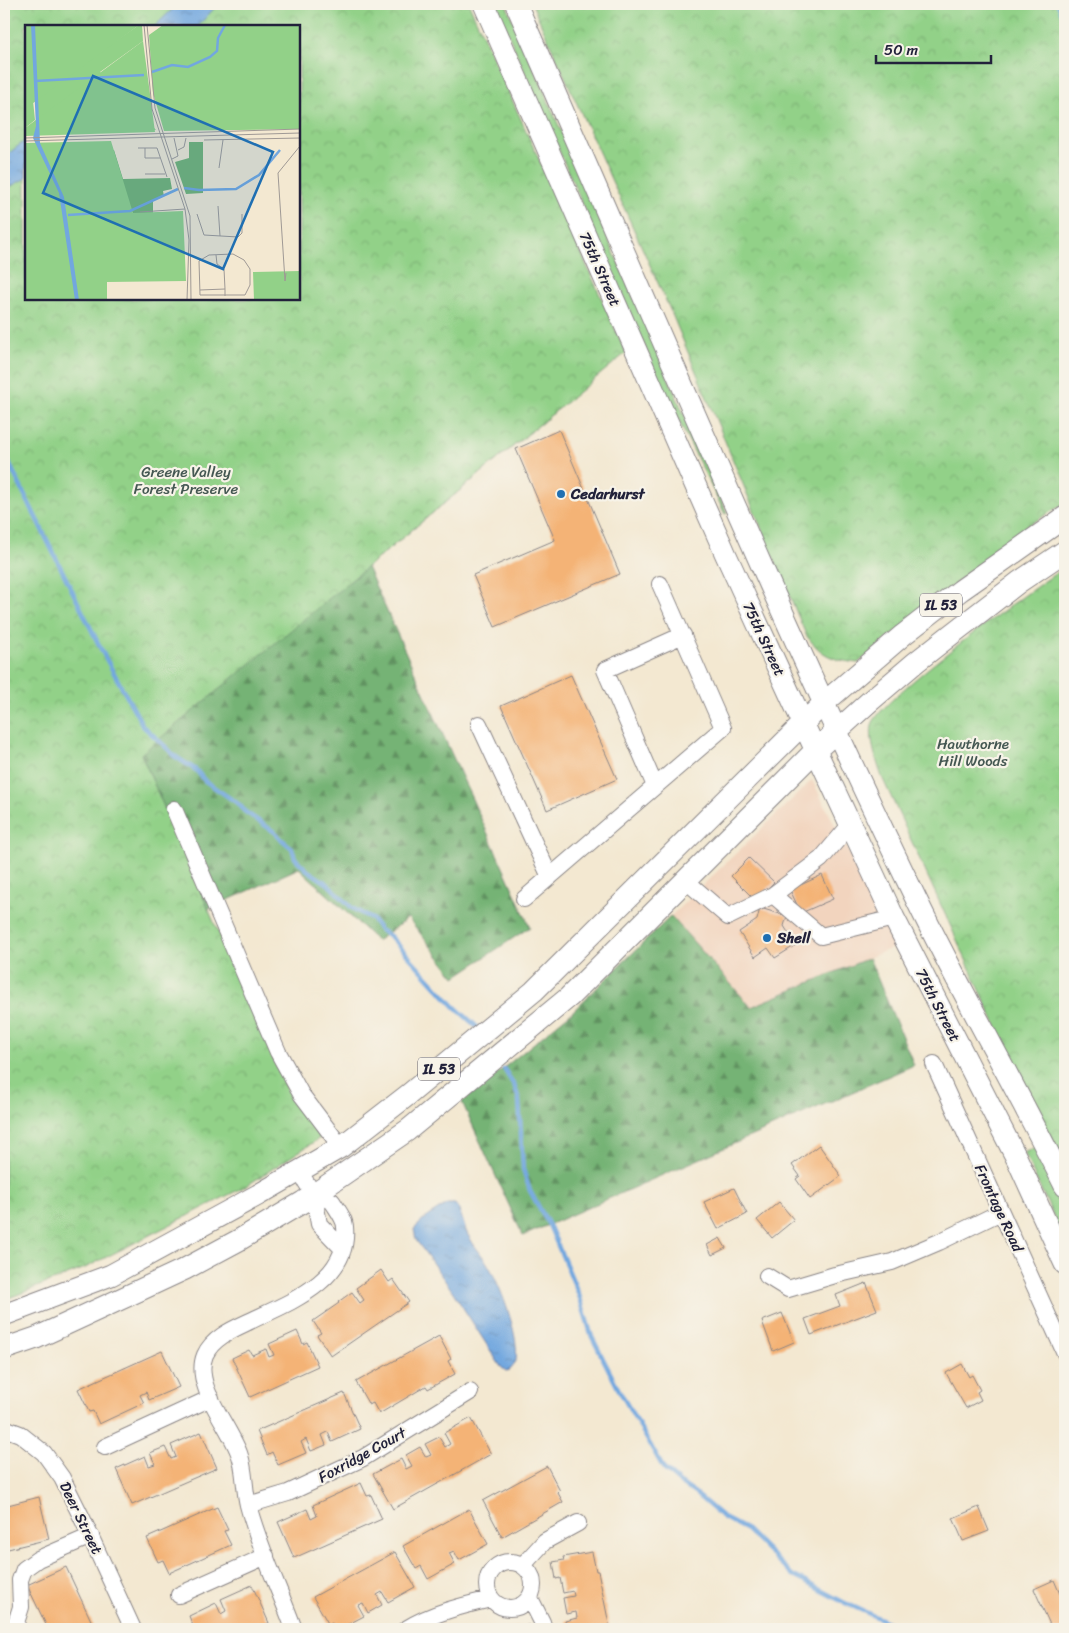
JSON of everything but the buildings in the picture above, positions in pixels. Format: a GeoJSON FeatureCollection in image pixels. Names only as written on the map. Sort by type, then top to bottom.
{"type":"FeatureCollection","features":[{"type":"Feature","properties":{"kind":"main road","name":"75th Street"},"geometry":{"type":"LineString","coordinates":[[484,4],[722,546],[803,724],[894,918],[1013,1153],[1065,1264]]}},
{"type":"Feature","properties":{"kind":"main road","name":"75th Street"},"geometry":{"type":"LineString","coordinates":[[516,4],[746,531],[824,703],[917,902],[1065,1186]]}},
{"type":"Feature","properties":{"kind":"main road","name":"IL 53"},"geometry":{"type":"LineString","coordinates":[[4,1315],[111,1274],[341,1147],[416,1089],[534,991],[824,703],[903,635],[961,590],[1065,516]]}},
{"type":"Feature","properties":{"kind":"main road","name":"IL 53"},"geometry":{"type":"LineString","coordinates":[[4,1350],[36,1338],[185,1269],[239,1240],[314,1194],[408,1130],[568,997],[838,730],[923,656],[1020,582],[1065,551]]}},
{"type":"Feature","properties":{"kind":"street"},"geometry":{"type":"LineString","coordinates":[[524,899],[723,728],[660,584]]}},
{"type":"Feature","properties":{"kind":"street"},"geometry":{"type":"LineString","coordinates":[[655,786],[605,670],[683,635]]}},
{"type":"Feature","properties":{"kind":"street"},"geometry":{"type":"LineString","coordinates":[[479,724],[550,877]]}},
{"type":"Feature","properties":{"kind":"street"},"geometry":{"type":"LineString","coordinates":[[174,809],[278,1052],[301,1094],[341,1147]]}},
{"type":"Feature","properties":{"kind":"street"},"geometry":{"type":"LineString","coordinates":[[685,880],[728,917],[772,895],[821,859],[850,825]]}},
{"type":"Feature","properties":{"kind":"street"},"geometry":{"type":"LineString","coordinates":[[772,895],[821,936],[894,918]]}},
{"type":"Feature","properties":{"kind":"street","name":"Frontage Road"},"geometry":{"type":"LineString","coordinates":[[934,1064],[1065,1353]]}},
{"type":"Feature","properties":{"kind":"street"},"geometry":{"type":"LineString","coordinates":[[299,1171],[314,1194],[319,1224],[343,1249]]}},
{"type":"Feature","properties":{"kind":"street"},"geometry":{"type":"LineString","coordinates":[[294,1629],[248,1504],[240,1456],[211,1398],[202,1373],[205,1355],[213,1343],[231,1330],[300,1297],[325,1279],[339,1260],[343,1249],[346,1226],[332,1200],[314,1194]]}},
{"type":"Feature","properties":{"kind":"street"},"geometry":{"type":"LineString","coordinates":[[767,1276],[788,1289],[835,1275],[892,1262],[1000,1212]]}},
{"type":"Feature","properties":{"kind":"street","name":"Foxridge Court"},"geometry":{"type":"LineString","coordinates":[[248,1504],[288,1493],[363,1458],[470,1392]]}},
{"type":"Feature","properties":{"kind":"street"},"geometry":{"type":"LineString","coordinates":[[105,1447],[211,1398]]}},
{"type":"Feature","properties":{"kind":"street","name":"Deer Street"},"geometry":{"type":"LineString","coordinates":[[4,1428],[20,1434],[44,1453],[62,1478],[133,1629]]}},
{"type":"Feature","properties":{"kind":"street"},"geometry":{"type":"LineString","coordinates":[[523,1565],[544,1540],[578,1523]]}},
{"type":"Feature","properties":{"kind":"street"},"geometry":{"type":"LineString","coordinates":[[14,1629],[21,1607],[20,1580],[24,1569],[38,1559],[90,1536]]}},
{"type":"Feature","properties":{"kind":"street"},"geometry":{"type":"LineString","coordinates":[[179,1595],[266,1556]]}},
{"type":"Feature","properties":{"kind":"street"},"geometry":{"type":"LineString","coordinates":[[515,1562],[523,1565],[532,1577],[533,1591],[530,1598],[525,1604],[510,1609],[496,1604],[487,1591],[486,1583],[488,1576],[500,1564],[515,1562]]}},
{"type":"Feature","properties":{"kind":"street"},"geometry":{"type":"LineString","coordinates":[[406,1629],[420,1620],[491,1598]]}},
{"type":"Feature","properties":{"kind":"street"},"geometry":{"type":"LineString","coordinates":[[530,1598],[544,1629]]}},
{"type":"Feature","properties":{"kind":"shaded area"},"geometry":{"type":"Polygon","coordinates":[[[812,780],[897,946],[751,1007],[671,916],[812,780]]]}},
{"type":"Feature","properties":{"kind":"green space","name":"Greene Valley Forest Preserve"},"geometry":{"type":"Polygon","coordinates":[[[4,4],[469,4],[626,353],[141,754],[285,1086],[320,1138],[246,1186],[85,1268],[4,1300],[4,4]]]}},
{"type":"Feature","properties":{"kind":"green space"},"geometry":{"type":"Polygon","coordinates":[[[495,4],[506,4],[727,513],[725,514],[664,391],[495,4]]]}},
{"type":"Feature","properties":{"kind":"green space"},"geometry":{"type":"Polygon","coordinates":[[[532,4],[1056,4],[1065,9],[1065,503],[1021,530],[858,663],[828,656],[817,648],[806,635],[672,314],[532,4]]]}},
{"type":"Feature","properties":{"kind":"green space"},"geometry":{"type":"Polygon","coordinates":[[[367,567],[530,927],[455,977],[408,918],[377,941],[299,868],[208,909],[141,754],[84,648],[349,582],[367,567]]]}},
{"type":"Feature","properties":{"kind":"green space","name":"Hawthorne Hill Woods"},"geometry":{"type":"Polygon","coordinates":[[[1065,567],[1065,1175],[882,777],[874,751],[871,731],[872,725],[881,712],[900,692],[992,619],[1065,567]]]}},
{"type":"Feature","properties":{"kind":"green space"},"geometry":{"type":"Polygon","coordinates":[[[671,916],[751,1007],[869,958],[914,1065],[523,1236],[462,1102],[572,1012],[671,916]]]}},
{"type":"Feature","properties":{"kind":"green space"},"geometry":{"type":"Polygon","coordinates":[[[1035,1147],[1065,1210],[1065,1241],[1024,1153],[1035,1147]]]}},
{"type":"Feature","properties":{"kind":"water"},"geometry":{"type":"Polygon","coordinates":[[[178,4],[218,4],[199,25],[156,25],[178,4]]]}},
{"type":"Feature","properties":{"kind":"water"},"geometry":{"type":"Polygon","coordinates":[[[25,141],[25,179],[4,190],[4,157],[25,141]]]}},
{"type":"Feature","properties":{"kind":"water"},"geometry":{"type":"Polygon","coordinates":[[[447,1204],[455,1204],[457,1207],[468,1235],[488,1264],[504,1300],[512,1326],[516,1350],[516,1361],[510,1370],[506,1371],[501,1367],[451,1289],[416,1240],[414,1229],[428,1216],[447,1204]]]}},
{"type":"Feature","properties":{"kind":"waterway"},"geometry":{"type":"LineString","coordinates":[[1058,4],[1065,20]]}},
{"type":"Feature","properties":{"kind":"waterway"},"geometry":{"type":"LineString","coordinates":[[4,453],[104,655],[143,726],[173,755],[196,770],[205,781],[276,833],[292,848],[295,858],[307,870],[328,884],[352,908],[372,919],[380,930],[390,936],[455,1007],[477,1027]]}},
{"type":"Feature","properties":{"kind":"waterway"},"geometry":{"type":"LineString","coordinates":[[504,1069],[515,1087],[519,1100],[523,1169],[530,1191],[550,1227],[579,1295],[592,1337],[619,1390],[664,1469],[724,1518],[747,1530],[792,1575],[843,1602],[903,1629]]}},
{"type":"Feature","properties":{"kind":"place","name":"Cedarhurst"},"geometry":{"type":"Point","coordinates":[561,494]}},
{"type":"Feature","properties":{"kind":"place","name":"Shell"},"geometry":{"type":"Point","coordinates":[767,938]}}]}
